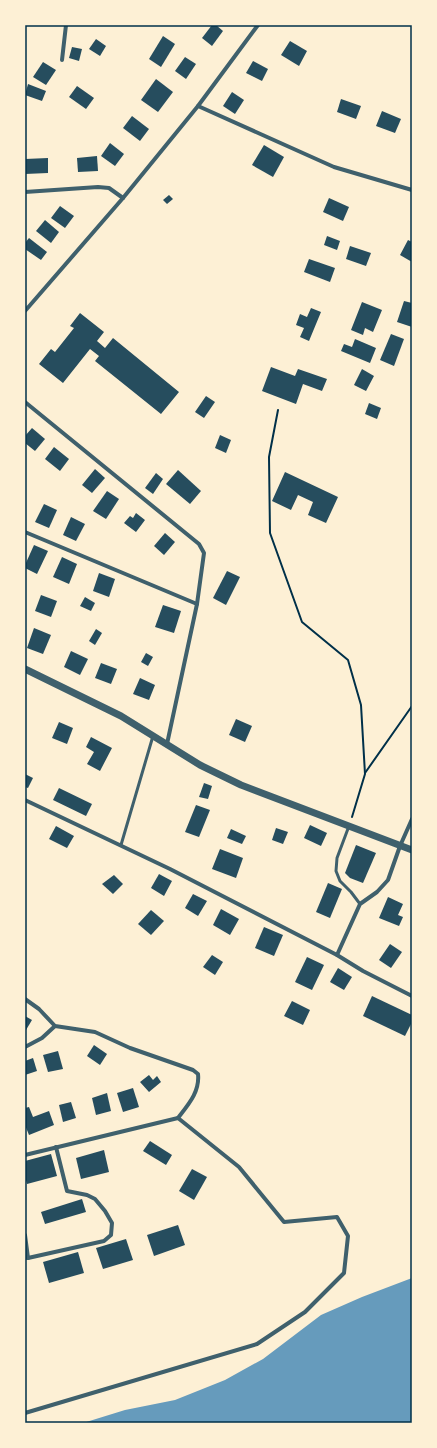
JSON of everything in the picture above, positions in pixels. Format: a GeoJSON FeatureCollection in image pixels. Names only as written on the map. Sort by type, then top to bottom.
{"type":"FeatureCollection","features":[{"type":"Feature","properties":{"kind":"street"},"geometry":{"type":"LineString","coordinates":[[62,60],[66,25]]}},
{"type":"Feature","properties":{"kind":"street"},"geometry":{"type":"LineString","coordinates":[[25,311],[123,198],[198,106],[258,25]]}},
{"type":"Feature","properties":{"kind":"street"},"geometry":{"type":"LineString","coordinates":[[198,106],[334,167],[412,190]]}},
{"type":"Feature","properties":{"kind":"street"},"geometry":{"type":"LineString","coordinates":[[25,192],[98,187],[109,188],[123,198]]}},
{"type":"Feature","properties":{"kind":"street"},"geometry":{"type":"LineString","coordinates":[[25,402],[199,544],[204,553],[197,604],[167,744]]}},
{"type":"Feature","properties":{"kind":"street"},"geometry":{"type":"LineString","coordinates":[[25,532],[197,604]]}},
{"type":"Feature","properties":{"kind":"street"},"geometry":{"type":"LineString","coordinates":[[25,669],[121,716],[200,765],[241,785],[412,850]]}},
{"type":"Feature","properties":{"kind":"street"},"geometry":{"type":"LineString","coordinates":[[25,800],[177,872],[337,955],[363,971],[412,996]]}},
{"type":"Feature","properties":{"kind":"street"},"geometry":{"type":"LineString","coordinates":[[337,955],[360,904],[377,892],[388,880],[400,846],[412,819]]}},
{"type":"Feature","properties":{"kind":"street"},"geometry":{"type":"LineString","coordinates":[[25,999],[39,1009],[55,1026],[95,1032],[130,1048],[193,1070],[198,1074],[199,1080],[196,1094],[178,1118],[25,1154]]}},
{"type":"Feature","properties":{"kind":"street"},"geometry":{"type":"LineString","coordinates":[[25,1047],[42,1038],[55,1026]]}},
{"type":"Feature","properties":{"kind":"street"},"geometry":{"type":"LineString","coordinates":[[25,1413],[257,1344],[305,1312],[344,1273],[348,1236],[337,1217],[284,1222],[239,1167],[178,1118]]}},
{"type":"Feature","properties":{"kind":"street"},"geometry":{"type":"LineString","coordinates":[[25,1234],[27,1257],[104,1241],[111,1235],[112,1223],[105,1211],[95,1199],[87,1195],[68,1191],[56,1147]]}},
{"type":"Feature","properties":{"kind":"lane"},"geometry":{"type":"LineString","coordinates":[[121,845],[153,736]]}},
{"type":"Feature","properties":{"kind":"lane"},"geometry":{"type":"LineString","coordinates":[[349,826],[337,858],[336,871],[340,882],[351,892],[360,904]]}},
{"type":"Feature","properties":{"kind":"path"},"geometry":{"type":"LineString","coordinates":[[278,410],[269,457],[270,534],[302,622],[348,660],[360,705],[365,774]]}},
{"type":"Feature","properties":{"kind":"path"},"geometry":{"type":"LineString","coordinates":[[349,826],[365,774],[412,706]]}},
{"type":"Feature","properties":{"kind":"water"},"geometry":{"type":"Polygon","coordinates":[[[412,1278],[412,1423],[83,1423],[125,1410],[175,1400],[225,1380],[263,1359],[321,1315],[362,1297],[412,1278]]]}},
{"type":"Feature","properties":{"kind":"building"},"geometry":{"type":"Polygon","coordinates":[[[212,25],[216,25],[223,31],[212,46],[202,38],[212,25]]]}},
{"type":"Feature","properties":{"kind":"building"},"geometry":{"type":"Polygon","coordinates":[[[163,36],[175,44],[161,67],[149,59],[163,36]]]}},
{"type":"Feature","properties":{"kind":"building"},"geometry":{"type":"Polygon","coordinates":[[[96,39],[106,46],[100,56],[89,49],[96,39]]]}},
{"type":"Feature","properties":{"kind":"building"},"geometry":{"type":"Polygon","coordinates":[[[290,41],[307,51],[299,66],[281,55],[290,41]]]}},
{"type":"Feature","properties":{"kind":"building"},"geometry":{"type":"Polygon","coordinates":[[[72,47],[82,49],[79,61],[69,58],[72,47]]]}},
{"type":"Feature","properties":{"kind":"building"},"geometry":{"type":"Polygon","coordinates":[[[185,57],[196,64],[186,79],[175,71],[185,57]]]}},
{"type":"Feature","properties":{"kind":"building"},"geometry":{"type":"Polygon","coordinates":[[[253,61],[268,69],[262,81],[246,73],[253,61]]]}},
{"type":"Feature","properties":{"kind":"building"},"geometry":{"type":"Polygon","coordinates":[[[43,62],[56,70],[46,85],[33,77],[43,62]]]}},
{"type":"Feature","properties":{"kind":"building"},"geometry":{"type":"Polygon","coordinates":[[[156,79],[173,92],[158,112],[141,100],[156,79]]]}},
{"type":"Feature","properties":{"kind":"building"},"geometry":{"type":"Polygon","coordinates":[[[28,84],[46,91],[42,101],[25,95],[28,84]]]}},
{"type":"Feature","properties":{"kind":"building"},"geometry":{"type":"Polygon","coordinates":[[[77,86],[94,98],[86,109],[69,97],[77,86]]]}},
{"type":"Feature","properties":{"kind":"building"},"geometry":{"type":"Polygon","coordinates":[[[232,92],[244,100],[235,114],[223,106],[232,92]]]}},
{"type":"Feature","properties":{"kind":"building"},"geometry":{"type":"Polygon","coordinates":[[[341,99],[361,106],[356,119],[337,112],[341,99]]]}},
{"type":"Feature","properties":{"kind":"building"},"geometry":{"type":"Polygon","coordinates":[[[382,111],[401,119],[395,133],[376,126],[382,111]]]}},
{"type":"Feature","properties":{"kind":"building"},"geometry":{"type":"Polygon","coordinates":[[[132,116],[149,129],[140,141],[123,128],[132,116]]]}},
{"type":"Feature","properties":{"kind":"building"},"geometry":{"type":"Polygon","coordinates":[[[110,143],[124,154],[115,166],[101,156],[110,143]]]}},
{"type":"Feature","properties":{"kind":"building"},"geometry":{"type":"Polygon","coordinates":[[[264,145],[284,157],[273,177],[252,165],[264,145]]]}},
{"type":"Feature","properties":{"kind":"building"},"geometry":{"type":"Polygon","coordinates":[[[97,156],[98,171],[78,172],[77,158],[97,156]]]}},
{"type":"Feature","properties":{"kind":"building"},"geometry":{"type":"Polygon","coordinates":[[[48,158],[48,173],[25,174],[25,159],[48,158]]]}},
{"type":"Feature","properties":{"kind":"building"},"geometry":{"type":"Polygon","coordinates":[[[169,195],[173,199],[167,204],[163,200],[169,195]]]}},
{"type":"Feature","properties":{"kind":"building"},"geometry":{"type":"Polygon","coordinates":[[[329,198],[349,207],[343,221],[323,212],[329,198]]]}},
{"type":"Feature","properties":{"kind":"building"},"geometry":{"type":"Polygon","coordinates":[[[60,206],[74,216],[65,228],[51,218],[60,206]]]}},
{"type":"Feature","properties":{"kind":"building"},"geometry":{"type":"Polygon","coordinates":[[[45,220],[59,232],[51,243],[36,231],[45,220]]]}},
{"type":"Feature","properties":{"kind":"building"},"geometry":{"type":"Polygon","coordinates":[[[327,236],[340,241],[337,250],[324,245],[327,236]]]}},
{"type":"Feature","properties":{"kind":"building"},"geometry":{"type":"Polygon","coordinates":[[[29,238],[47,252],[41,260],[25,249],[25,243],[29,238]]]}},
{"type":"Feature","properties":{"kind":"building"},"geometry":{"type":"Polygon","coordinates":[[[408,240],[412,242],[412,262],[400,255],[408,240]]]}},
{"type":"Feature","properties":{"kind":"building"},"geometry":{"type":"Polygon","coordinates":[[[350,246],[371,253],[366,266],[346,259],[350,246]]]}},
{"type":"Feature","properties":{"kind":"building"},"geometry":{"type":"Polygon","coordinates":[[[309,259],[335,268],[330,282],[304,272],[309,259]]]}},
{"type":"Feature","properties":{"kind":"building"},"geometry":{"type":"Polygon","coordinates":[[[404,301],[412,303],[412,327],[397,322],[404,301]]]}},
{"type":"Feature","properties":{"kind":"building"},"geometry":{"type":"Polygon","coordinates":[[[362,302],[382,310],[373,332],[365,328],[363,335],[351,330],[362,302]]]}},
{"type":"Feature","properties":{"kind":"building"},"geometry":{"type":"Polygon","coordinates":[[[311,308],[321,312],[309,341],[300,337],[304,328],[296,325],[300,314],[307,317],[311,308]]]}},
{"type":"Feature","properties":{"kind":"building"},"geometry":{"type":"Polygon","coordinates":[[[80,313],[104,332],[97,341],[105,348],[113,338],[179,392],[161,414],[95,361],[99,356],[90,349],[63,383],[39,364],[51,349],[55,352],[74,328],[70,326],[80,313]]]}},
{"type":"Feature","properties":{"kind":"building"},"geometry":{"type":"Polygon","coordinates":[[[391,334],[404,339],[394,366],[380,360],[391,334]]]}},
{"type":"Feature","properties":{"kind":"building"},"geometry":{"type":"Polygon","coordinates":[[[355,339],[376,348],[370,363],[341,351],[344,344],[352,347],[355,339]]]}},
{"type":"Feature","properties":{"kind":"building"},"geometry":{"type":"Polygon","coordinates":[[[271,367],[295,376],[298,369],[327,379],[322,391],[303,384],[296,404],[262,391],[271,367]]]}},
{"type":"Feature","properties":{"kind":"building"},"geometry":{"type":"Polygon","coordinates":[[[362,369],[374,376],[366,391],[354,385],[362,369]]]}},
{"type":"Feature","properties":{"kind":"building"},"geometry":{"type":"Polygon","coordinates":[[[206,396],[215,402],[204,418],[195,412],[206,396]]]}},
{"type":"Feature","properties":{"kind":"building"},"geometry":{"type":"Polygon","coordinates":[[[369,403],[381,408],[377,419],[365,414],[369,403]]]}},
{"type":"Feature","properties":{"kind":"building"},"geometry":{"type":"Polygon","coordinates":[[[32,428],[45,439],[35,451],[25,443],[25,436],[32,428]]]}},
{"type":"Feature","properties":{"kind":"building"},"geometry":{"type":"Polygon","coordinates":[[[220,435],[231,440],[226,453],[215,448],[220,435]]]}},
{"type":"Feature","properties":{"kind":"building"},"geometry":{"type":"Polygon","coordinates":[[[54,447],[69,459],[60,471],[45,459],[54,447]]]}},
{"type":"Feature","properties":{"kind":"building"},"geometry":{"type":"Polygon","coordinates":[[[95,469],[105,478],[92,493],[82,485],[95,469]]]}},
{"type":"Feature","properties":{"kind":"building"},"geometry":{"type":"Polygon","coordinates":[[[178,470],[201,491],[190,504],[166,484],[178,470]]]}},
{"type":"Feature","properties":{"kind":"building"},"geometry":{"type":"Polygon","coordinates":[[[285,472],[338,497],[326,523],[308,515],[313,502],[298,495],[291,510],[272,501],[285,472]]]}},
{"type":"Feature","properties":{"kind":"building"},"geometry":{"type":"Polygon","coordinates":[[[156,473],[163,479],[153,494],[145,488],[156,473]]]}},
{"type":"Feature","properties":{"kind":"building"},"geometry":{"type":"Polygon","coordinates":[[[107,491],[119,499],[106,519],[93,511],[107,491]]]}},
{"type":"Feature","properties":{"kind":"building"},"geometry":{"type":"Polygon","coordinates":[[[44,504],[57,510],[49,528],[35,522],[44,504]]]}},
{"type":"Feature","properties":{"kind":"building"},"geometry":{"type":"Polygon","coordinates":[[[136,513],[145,520],[136,532],[124,523],[130,516],[133,518],[136,513]]]}},
{"type":"Feature","properties":{"kind":"building"},"geometry":{"type":"Polygon","coordinates":[[[71,517],[85,524],[76,541],[63,535],[71,517]]]}},
{"type":"Feature","properties":{"kind":"building"},"geometry":{"type":"Polygon","coordinates":[[[165,533],[175,542],[164,555],[154,546],[165,533]]]}},
{"type":"Feature","properties":{"kind":"building"},"geometry":{"type":"Polygon","coordinates":[[[34,545],[48,551],[37,574],[25,568],[34,545]]]}},
{"type":"Feature","properties":{"kind":"building"},"geometry":{"type":"Polygon","coordinates":[[[62,557],[77,564],[69,584],[53,577],[62,557]]]}},
{"type":"Feature","properties":{"kind":"building"},"geometry":{"type":"Polygon","coordinates":[[[227,571],[240,577],[226,605],[213,598],[227,571]]]}},
{"type":"Feature","properties":{"kind":"building"},"geometry":{"type":"Polygon","coordinates":[[[99,573],[115,579],[109,597],[93,591],[99,573]]]}},
{"type":"Feature","properties":{"kind":"building"},"geometry":{"type":"Polygon","coordinates":[[[41,595],[57,601],[51,617],[35,611],[41,595]]]}},
{"type":"Feature","properties":{"kind":"building"},"geometry":{"type":"Polygon","coordinates":[[[85,597],[95,603],[91,611],[80,606],[85,597]]]}},
{"type":"Feature","properties":{"kind":"building"},"geometry":{"type":"Polygon","coordinates":[[[163,605],[181,611],[174,633],[155,627],[163,605]]]}},
{"type":"Feature","properties":{"kind":"building"},"geometry":{"type":"Polygon","coordinates":[[[34,628],[51,635],[43,654],[27,648],[34,628]]]}},
{"type":"Feature","properties":{"kind":"building"},"geometry":{"type":"Polygon","coordinates":[[[96,629],[102,633],[95,645],[89,641],[96,629]]]}},
{"type":"Feature","properties":{"kind":"building"},"geometry":{"type":"Polygon","coordinates":[[[71,651],[88,659],[80,675],[64,667],[71,651]]]}},
{"type":"Feature","properties":{"kind":"building"},"geometry":{"type":"Polygon","coordinates":[[[146,653],[153,657],[148,666],[141,662],[146,653]]]}},
{"type":"Feature","properties":{"kind":"building"},"geometry":{"type":"Polygon","coordinates":[[[101,663],[117,669],[111,684],[95,678],[101,663]]]}},
{"type":"Feature","properties":{"kind":"building"},"geometry":{"type":"Polygon","coordinates":[[[140,678],[155,685],[149,700],[133,694],[140,678]]]}},
{"type":"Feature","properties":{"kind":"building"},"geometry":{"type":"Polygon","coordinates":[[[236,719],[252,726],[245,742],[229,735],[236,719]]]}},
{"type":"Feature","properties":{"kind":"building"},"geometry":{"type":"Polygon","coordinates":[[[59,722],[73,728],[67,744],[52,738],[59,722]]]}},
{"type":"Feature","properties":{"kind":"building"},"geometry":{"type":"Polygon","coordinates":[[[91,737],[112,748],[100,771],[87,764],[94,752],[86,747],[91,737]]]}},
{"type":"Feature","properties":{"kind":"building"},"geometry":{"type":"Polygon","coordinates":[[[25,774],[33,778],[28,788],[25,787],[25,774]]]}},
{"type":"Feature","properties":{"kind":"building"},"geometry":{"type":"Polygon","coordinates":[[[204,783],[212,786],[208,799],[199,797],[204,783]]]}},
{"type":"Feature","properties":{"kind":"building"},"geometry":{"type":"Polygon","coordinates":[[[59,788],[92,804],[86,816],[53,800],[59,788]]]}},
{"type":"Feature","properties":{"kind":"building"},"geometry":{"type":"Polygon","coordinates":[[[196,805],[210,810],[199,837],[185,832],[196,805]]]}},
{"type":"Feature","properties":{"kind":"building"},"geometry":{"type":"Polygon","coordinates":[[[310,825],[327,833],[321,846],[304,838],[310,825]]]}},
{"type":"Feature","properties":{"kind":"building"},"geometry":{"type":"Polygon","coordinates":[[[56,826],[74,836],[67,848],[49,839],[56,826]]]}},
{"type":"Feature","properties":{"kind":"building"},"geometry":{"type":"Polygon","coordinates":[[[276,828],[288,832],[283,844],[272,840],[276,828]]]}},
{"type":"Feature","properties":{"kind":"building"},"geometry":{"type":"Polygon","coordinates":[[[231,829],[246,836],[242,844],[227,838],[231,829]]]}},
{"type":"Feature","properties":{"kind":"building"},"geometry":{"type":"Polygon","coordinates":[[[356,845],[376,853],[363,883],[350,878],[345,873],[356,845]]]}},
{"type":"Feature","properties":{"kind":"building"},"geometry":{"type":"Polygon","coordinates":[[[220,849],[243,858],[236,878],[212,869],[220,849]]]}},
{"type":"Feature","properties":{"kind":"building"},"geometry":{"type":"Polygon","coordinates":[[[159,874],[172,881],[164,896],[151,888],[159,874]]]}},
{"type":"Feature","properties":{"kind":"building"},"geometry":{"type":"Polygon","coordinates":[[[114,875],[123,884],[113,894],[102,884],[114,875]]]}},
{"type":"Feature","properties":{"kind":"building"},"geometry":{"type":"Polygon","coordinates":[[[328,883],[342,889],[330,918],[316,912],[328,883]]]}},
{"type":"Feature","properties":{"kind":"building"},"geometry":{"type":"Polygon","coordinates":[[[193,894],[207,901],[198,916],[185,908],[193,894]]]}},
{"type":"Feature","properties":{"kind":"building"},"geometry":{"type":"Polygon","coordinates":[[[388,897],[403,904],[398,915],[403,917],[399,926],[379,918],[388,897]]]}},
{"type":"Feature","properties":{"kind":"building"},"geometry":{"type":"Polygon","coordinates":[[[221,909],[239,919],[230,935],[213,925],[221,909]]]}},
{"type":"Feature","properties":{"kind":"building"},"geometry":{"type":"Polygon","coordinates":[[[151,910],[164,921],[151,935],[138,924],[151,910]]]}},
{"type":"Feature","properties":{"kind":"building"},"geometry":{"type":"Polygon","coordinates":[[[264,927],[283,935],[274,956],[255,948],[264,927]]]}},
{"type":"Feature","properties":{"kind":"building"},"geometry":{"type":"Polygon","coordinates":[[[390,944],[402,952],[391,968],[379,960],[390,944]]]}},
{"type":"Feature","properties":{"kind":"building"},"geometry":{"type":"Polygon","coordinates":[[[212,955],[223,962],[215,975],[203,967],[212,955]]]}},
{"type":"Feature","properties":{"kind":"building"},"geometry":{"type":"Polygon","coordinates":[[[307,957],[324,965],[312,990],[295,982],[307,957]]]}},
{"type":"Feature","properties":{"kind":"building"},"geometry":{"type":"Polygon","coordinates":[[[338,968],[352,977],[344,990],[330,982],[338,968]]]}},
{"type":"Feature","properties":{"kind":"building"},"geometry":{"type":"Polygon","coordinates":[[[372,996],[412,1015],[412,1022],[405,1036],[363,1016],[372,996]]]}},
{"type":"Feature","properties":{"kind":"building"},"geometry":{"type":"Polygon","coordinates":[[[292,1001],[310,1010],[303,1025],[284,1016],[292,1001]]]}},
{"type":"Feature","properties":{"kind":"building"},"geometry":{"type":"Polygon","coordinates":[[[25,1016],[32,1020],[26,1030],[25,1029],[25,1016]]]}},
{"type":"Feature","properties":{"kind":"building"},"geometry":{"type":"Polygon","coordinates":[[[94,1045],[107,1054],[100,1065],[87,1056],[94,1045]]]}},
{"type":"Feature","properties":{"kind":"building"},"geometry":{"type":"Polygon","coordinates":[[[58,1051],[63,1069],[48,1072],[43,1055],[58,1051]]]}},
{"type":"Feature","properties":{"kind":"building"},"geometry":{"type":"Polygon","coordinates":[[[33,1058],[37,1071],[25,1075],[25,1061],[33,1058]]]}},
{"type":"Feature","properties":{"kind":"building"},"geometry":{"type":"Polygon","coordinates":[[[149,1075],[153,1080],[157,1076],[161,1082],[149,1092],[140,1082],[149,1075]]]}},
{"type":"Feature","properties":{"kind":"building"},"geometry":{"type":"Polygon","coordinates":[[[133,1088],[139,1107],[123,1112],[117,1093],[133,1088]]]}},
{"type":"Feature","properties":{"kind":"building"},"geometry":{"type":"Polygon","coordinates":[[[107,1093],[111,1111],[96,1115],[92,1098],[107,1093]]]}},
{"type":"Feature","properties":{"kind":"building"},"geometry":{"type":"Polygon","coordinates":[[[71,1102],[76,1118],[63,1122],[59,1105],[71,1102]]]}},
{"type":"Feature","properties":{"kind":"building"},"geometry":{"type":"Polygon","coordinates":[[[29,1107],[33,1117],[49,1111],[54,1125],[29,1135],[25,1125],[25,1108],[29,1107]]]}},
{"type":"Feature","properties":{"kind":"building"},"geometry":{"type":"Polygon","coordinates":[[[150,1141],[172,1155],[166,1165],[143,1151],[150,1141]]]}},
{"type":"Feature","properties":{"kind":"building"},"geometry":{"type":"Polygon","coordinates":[[[104,1150],[109,1172],[81,1179],[76,1158],[104,1150]]]}},
{"type":"Feature","properties":{"kind":"building"},"geometry":{"type":"Polygon","coordinates":[[[51,1154],[57,1176],[27,1184],[25,1176],[25,1161],[51,1154]]]}},
{"type":"Feature","properties":{"kind":"building"},"geometry":{"type":"Polygon","coordinates":[[[192,1169],[207,1177],[194,1200],[179,1191],[192,1169]]]}},
{"type":"Feature","properties":{"kind":"building"},"geometry":{"type":"Polygon","coordinates":[[[82,1199],[86,1212],[45,1224],[41,1212],[82,1199]]]}},
{"type":"Feature","properties":{"kind":"building"},"geometry":{"type":"Polygon","coordinates":[[[178,1225],[185,1245],[154,1256],[147,1235],[178,1225]]]}},
{"type":"Feature","properties":{"kind":"building"},"geometry":{"type":"Polygon","coordinates":[[[126,1239],[133,1260],[103,1269],[96,1248],[126,1239]]]}},
{"type":"Feature","properties":{"kind":"building"},"geometry":{"type":"Polygon","coordinates":[[[78,1252],[84,1273],[49,1283],[43,1262],[78,1252]]]}}]}
